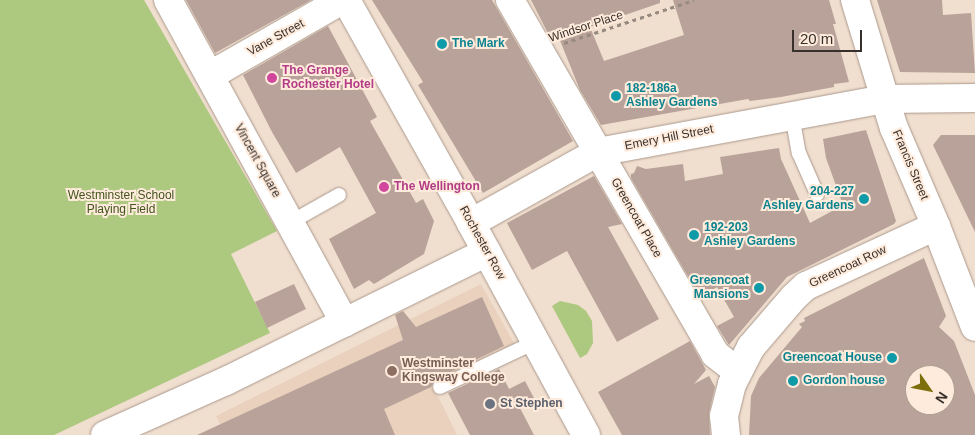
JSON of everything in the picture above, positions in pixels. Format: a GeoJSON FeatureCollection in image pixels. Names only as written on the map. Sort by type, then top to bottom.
{"type":"FeatureCollection","features":[{"type":"Feature","properties":{"kind":"street","name":"Vincent Square"},"geometry":{"type":"LineString","coordinates":[[168,0],[345,323]]}},
{"type":"Feature","properties":{"kind":"street","name":"Vane Street"},"geometry":{"type":"LineString","coordinates":[[209,74],[232,64],[342,0]]}},
{"type":"Feature","properties":{"kind":"street","name":"Rochester Row"},"geometry":{"type":"LineString","coordinates":[[346,0],[472,223],[586,435]]}},
{"type":"Feature","properties":{"kind":"street","name":"Greencoat Place"},"geometry":{"type":"LineString","coordinates":[[510,0],[714,354],[738,372]]}},
{"type":"Feature","properties":{"kind":"street","name":"Francis Street"},"geometry":{"type":"LineString","coordinates":[[855,0],[883,99],[936,226],[975,328]]}},
{"type":"Feature","properties":{"kind":"street","name":"Emery Hill Street"},"geometry":{"type":"LineString","coordinates":[[472,223],[598,152],[883,99],[975,98]]}},
{"type":"Feature","properties":{"kind":"street","name":"Greencoat Row"},"geometry":{"type":"LineString","coordinates":[[738,372],[752,348],[794,297],[806,286],[936,226]]}},
{"type":"Feature","properties":{"kind":"street"},"geometry":{"type":"LineString","coordinates":[[105,435],[226,381],[487,252]]}},
{"type":"Feature","properties":{"kind":"street"},"geometry":{"type":"LineString","coordinates":[[726,435],[724,416],[728,394],[738,372]]}},
{"type":"Feature","properties":{"kind":"lane"},"geometry":{"type":"LineString","coordinates":[[792,115],[800,152],[817,194]]}},
{"type":"Feature","properties":{"kind":"lane"},"geometry":{"type":"LineString","coordinates":[[291,222],[339,195]]}},
{"type":"Feature","properties":{"kind":"lane"},"geometry":{"type":"LineString","coordinates":[[440,387],[535,342]]}},
{"type":"Feature","properties":{"kind":"path","name":"Windsor Place"},"geometry":{"type":"LineString","coordinates":[[540,51],[694,0]]}},
{"type":"Feature","properties":{"kind":"shaded area","name":"Westminster Kingsway College"},"geometry":{"type":"Polygon","coordinates":[[[481,284],[518,350],[436,392],[457,435],[225,435],[216,416],[481,284]]]}},
{"type":"Feature","properties":{"kind":"green space","name":"Westminster School Playing Field"},"geometry":{"type":"Polygon","coordinates":[[[0,0],[144,0],[277,231],[231,254],[270,333],[54,435],[0,435],[0,0]]]}},
{"type":"Feature","properties":{"kind":"green space"},"geometry":{"type":"Polygon","coordinates":[[[560,301],[578,305],[586,311],[592,321],[593,343],[587,354],[580,358],[552,306],[560,301]]]}},
{"type":"Feature","properties":{"kind":"building"},"geometry":{"type":"Polygon","coordinates":[[[186,0],[311,0],[215,53],[186,0]]]}},
{"type":"Feature","properties":{"kind":"building"},"geometry":{"type":"Polygon","coordinates":[[[372,0],[492,0],[573,141],[483,193],[418,85],[423,82],[372,0]]]}},
{"type":"Feature","properties":{"kind":"building"},"geometry":{"type":"Polygon","coordinates":[[[531,0],[660,0],[660,3],[590,27],[604,61],[684,35],[673,0],[829,0],[836,24],[833,24],[849,82],[834,84],[834,87],[781,97],[750,101],[748,99],[601,125],[580,90],[559,38],[552,41],[531,0]]]}},
{"type":"Feature","properties":{"kind":"building"},"geometry":{"type":"Polygon","coordinates":[[[877,0],[942,0],[943,15],[971,13],[975,73],[900,72],[877,0]]]}},
{"type":"Feature","properties":{"kind":"building","name":"The Wellington"},"geometry":{"type":"Polygon","coordinates":[[[328,26],[377,117],[370,121],[416,203],[423,199],[434,221],[424,254],[374,284],[369,280],[354,289],[329,239],[376,213],[340,147],[296,173],[272,132],[243,75],[328,26]]]}},
{"type":"Feature","properties":{"kind":"building"},"geometry":{"type":"Polygon","coordinates":[[[866,130],[896,221],[894,224],[787,277],[729,345],[717,326],[734,317],[717,287],[700,297],[631,178],[631,174],[634,173],[637,166],[646,169],[683,164],[685,181],[723,174],[720,157],[779,148],[781,159],[810,223],[843,205],[826,158],[823,139],[866,130]]]}},
{"type":"Feature","properties":{"kind":"building"},"geometry":{"type":"Polygon","coordinates":[[[941,135],[975,135],[975,232],[933,145],[941,135]]]}},
{"type":"Feature","properties":{"kind":"building"},"geometry":{"type":"Polygon","coordinates":[[[594,176],[622,224],[608,227],[659,319],[617,342],[567,251],[532,270],[507,223],[594,176]]]}},
{"type":"Feature","properties":{"kind":"building","name":"Greencoat House"},"geometry":{"type":"Polygon","coordinates":[[[924,258],[946,316],[939,327],[954,341],[975,395],[975,435],[749,435],[751,396],[759,378],[802,327],[799,324],[805,321],[804,318],[924,258]]]}},
{"type":"Feature","properties":{"kind":"building"},"geometry":{"type":"Polygon","coordinates":[[[294,284],[306,309],[267,328],[255,302],[294,284]]]}},
{"type":"Feature","properties":{"kind":"building","name":"Westminster Kingsway College"},"geometry":{"type":"Polygon","coordinates":[[[482,297],[504,346],[436,379],[431,387],[384,409],[395,435],[197,435],[403,340],[395,315],[403,311],[416,327],[482,297]]]}},
{"type":"Feature","properties":{"kind":"building"},"geometry":{"type":"Polygon","coordinates":[[[690,341],[706,370],[694,384],[709,376],[715,387],[709,413],[710,435],[622,435],[598,392],[690,341]]]}},
{"type":"Feature","properties":{"kind":"building","name":"St Stephen"},"geometry":{"type":"Polygon","coordinates":[[[499,369],[509,389],[525,381],[535,400],[520,408],[534,435],[470,435],[448,393],[499,369]]]}},
{"type":"Feature","properties":{"kind":"place","name":"The Mark"},"geometry":{"type":"Point","coordinates":[442,44]}},
{"type":"Feature","properties":{"kind":"place","name":"The Grange Rochester Hotel"},"geometry":{"type":"Point","coordinates":[272,78]}},
{"type":"Feature","properties":{"kind":"place","name":"182-186a Ashley Gardens"},"geometry":{"type":"Point","coordinates":[616,96]}},
{"type":"Feature","properties":{"kind":"place","name":"The Wellington"},"geometry":{"type":"Point","coordinates":[384,187]}},
{"type":"Feature","properties":{"kind":"place","name":"204-227 Ashley Gardens"},"geometry":{"type":"Point","coordinates":[864,199]}},
{"type":"Feature","properties":{"kind":"place","name":"192-203 Ashley Gardens"},"geometry":{"type":"Point","coordinates":[694,235]}},
{"type":"Feature","properties":{"kind":"place","name":"Greencoat Mansions"},"geometry":{"type":"Point","coordinates":[759,288]}},
{"type":"Feature","properties":{"kind":"place","name":"Greencoat House"},"geometry":{"type":"Point","coordinates":[892,358]}},
{"type":"Feature","properties":{"kind":"place","name":"Westminster Kingsway College"},"geometry":{"type":"Point","coordinates":[392,371]}},
{"type":"Feature","properties":{"kind":"place","name":"Gordon house"},"geometry":{"type":"Point","coordinates":[793,381]}},
{"type":"Feature","properties":{"kind":"place","name":"St Stephen"},"geometry":{"type":"Point","coordinates":[490,404]}}]}
